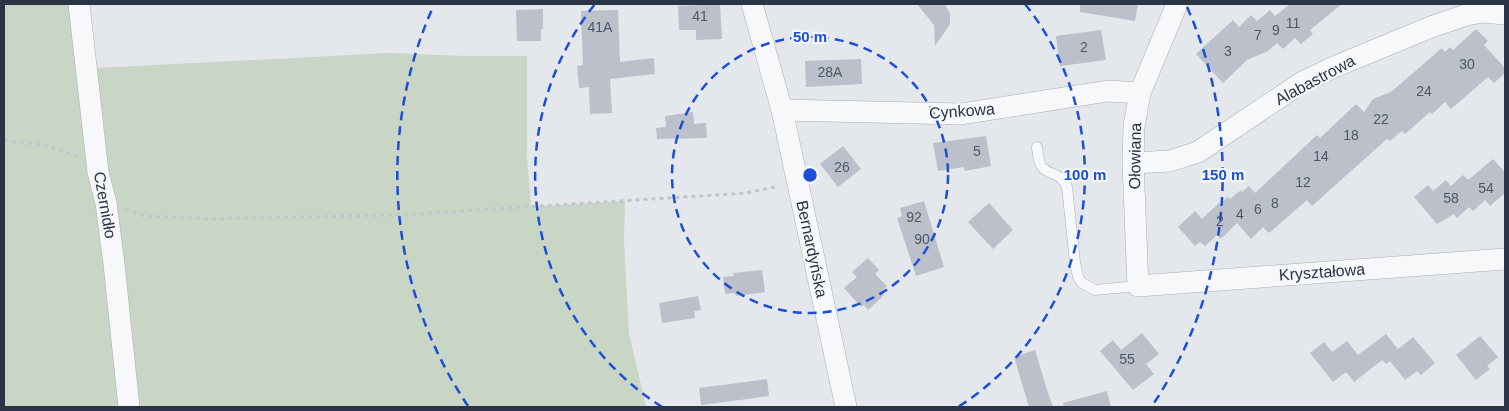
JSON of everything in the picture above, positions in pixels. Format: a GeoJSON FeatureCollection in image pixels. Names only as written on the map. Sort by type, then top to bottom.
{"type":"FeatureCollection","features":[{"type":"Feature","properties":{"kind":"street","name":"Czernidło"},"geometry":{"type":"LineString","coordinates":[[79,4],[98,172],[106,203],[114,264],[129,407]]}},
{"type":"Feature","properties":{"kind":"street","name":"Bernardyńska"},"geometry":{"type":"LineString","coordinates":[[752,4],[782,110],[846,407]]}},
{"type":"Feature","properties":{"kind":"street","name":"Ołowiana"},"geometry":{"type":"LineString","coordinates":[[1138,286],[1133,163],[1134,126],[1140,93],[1177,4]]}},
{"type":"Feature","properties":{"kind":"street","name":"Alabastrowa"},"geometry":{"type":"LineString","coordinates":[[1133,163],[1170,161],[1198,152],[1301,84],[1334,67],[1431,27],[1466,15],[1482,12],[1505,14]]}},
{"type":"Feature","properties":{"kind":"street","name":"Cynkowa"},"geometry":{"type":"LineString","coordinates":[[782,110],[954,114],[1108,92],[1140,93]]}},
{"type":"Feature","properties":{"kind":"street","name":"Kryształowa"},"geometry":{"type":"LineString","coordinates":[[1138,286],[1505,259]]}},
{"type":"Feature","properties":{"kind":"lane"},"geometry":{"type":"LineString","coordinates":[[1037,147],[1042,168],[1057,175],[1064,181],[1067,187],[1075,262],[1078,277],[1082,283],[1095,290],[1138,286]]}},
{"type":"Feature","properties":{"kind":"path"},"geometry":{"type":"LineString","coordinates":[[4,140],[45,145],[77,155],[98,172]]}},
{"type":"Feature","properties":{"kind":"path"},"geometry":{"type":"LineString","coordinates":[[106,203],[145,216],[212,219],[395,215],[746,193],[797,180]]}},
{"type":"Feature","properties":{"kind":"green space"},"geometry":{"type":"Polygon","coordinates":[[[4,4],[72,4],[95,68],[390,53],[527,56],[527,158],[531,207],[625,201],[624,240],[629,333],[646,407],[4,407],[4,4]]]}},
{"type":"Feature","properties":{"kind":"building"},"geometry":{"type":"Polygon","coordinates":[[[720,4],[722,39],[696,40],[696,30],[679,30],[678,6],[720,4]]]}},
{"type":"Feature","properties":{"kind":"building"},"geometry":{"type":"Polygon","coordinates":[[[917,4],[945,4],[950,14],[950,24],[935,46],[934,25],[917,4]]]}},
{"type":"Feature","properties":{"kind":"building"},"geometry":{"type":"Polygon","coordinates":[[[1080,4],[1138,4],[1135,21],[1080,12],[1080,4]]]}},
{"type":"Feature","properties":{"kind":"building"},"geometry":{"type":"Polygon","coordinates":[[[1290,4],[1342,4],[1310,30],[1313,34],[1301,44],[1295,38],[1283,49],[1277,43],[1268,51],[1247,60],[1223,83],[1196,54],[1233,20],[1239,27],[1251,15],[1257,21],[1270,10],[1275,16],[1290,4]]]}},
{"type":"Feature","properties":{"kind":"building"},"geometry":{"type":"Polygon","coordinates":[[[543,9],[541,41],[517,41],[516,10],[543,9]]]}},
{"type":"Feature","properties":{"kind":"building"},"geometry":{"type":"Polygon","coordinates":[[[618,10],[620,62],[654,58],[655,74],[610,79],[612,113],[590,114],[589,87],[579,88],[577,66],[583,65],[581,11],[618,10]]]}},
{"type":"Feature","properties":{"kind":"building"},"geometry":{"type":"Polygon","coordinates":[[[1476,29],[1488,41],[1484,45],[1505,68],[1505,73],[1494,83],[1488,77],[1451,109],[1445,102],[1432,114],[1430,112],[1405,134],[1402,131],[1390,141],[1387,139],[1312,206],[1307,200],[1269,233],[1263,227],[1251,239],[1237,223],[1221,239],[1217,235],[1205,246],[1200,242],[1195,246],[1178,227],[1195,211],[1202,219],[1219,203],[1228,197],[1230,199],[1249,186],[1255,193],[1317,135],[1320,138],[1356,104],[1364,112],[1373,99],[1391,92],[1442,48],[1445,52],[1450,47],[1453,50],[1476,29]]]}},
{"type":"Feature","properties":{"kind":"building"},"geometry":{"type":"Polygon","coordinates":[[[1101,30],[1106,60],[1060,66],[1056,36],[1101,30]]]}},
{"type":"Feature","properties":{"kind":"building"},"geometry":{"type":"Polygon","coordinates":[[[861,59],[862,84],[806,87],[805,61],[861,59]]]}},
{"type":"Feature","properties":{"kind":"building"},"geometry":{"type":"Polygon","coordinates":[[[693,112],[694,124],[706,123],[707,138],[657,139],[656,128],[666,127],[665,116],[693,112]]]}},
{"type":"Feature","properties":{"kind":"building"},"geometry":{"type":"Polygon","coordinates":[[[986,136],[991,166],[965,171],[964,167],[938,171],[933,143],[986,136]]]}},
{"type":"Feature","properties":{"kind":"building"},"geometry":{"type":"Polygon","coordinates":[[[843,146],[861,169],[838,187],[820,164],[843,146]]]}},
{"type":"Feature","properties":{"kind":"building"},"geometry":{"type":"Polygon","coordinates":[[[1493,159],[1505,172],[1505,193],[1490,206],[1485,200],[1473,211],[1469,207],[1457,218],[1454,214],[1437,224],[1414,197],[1428,185],[1433,191],[1446,180],[1451,186],[1463,175],[1468,180],[1493,159]]]}},
{"type":"Feature","properties":{"kind":"building"},"geometry":{"type":"Polygon","coordinates":[[[924,201],[944,267],[916,276],[897,218],[902,216],[900,208],[924,201]]]}},
{"type":"Feature","properties":{"kind":"building"},"geometry":{"type":"Polygon","coordinates":[[[989,203],[1013,230],[993,249],[968,222],[989,203]]]}},
{"type":"Feature","properties":{"kind":"building"},"geometry":{"type":"Polygon","coordinates":[[[868,258],[879,270],[875,274],[887,286],[881,292],[884,295],[868,310],[864,305],[861,307],[844,288],[857,277],[852,272],[868,258]]]}},
{"type":"Feature","properties":{"kind":"building"},"geometry":{"type":"Polygon","coordinates":[[[762,270],[765,292],[736,296],[735,293],[725,294],[723,277],[734,276],[733,273],[762,270]]]}},
{"type":"Feature","properties":{"kind":"building"},"geometry":{"type":"Polygon","coordinates":[[[698,296],[701,310],[694,311],[695,318],[662,323],[659,303],[698,296]]]}},
{"type":"Feature","properties":{"kind":"building"},"geometry":{"type":"Polygon","coordinates":[[[1142,333],[1159,354],[1146,364],[1154,374],[1133,390],[1100,351],[1113,340],[1121,350],[1142,333]]]}},
{"type":"Feature","properties":{"kind":"building"},"geometry":{"type":"Polygon","coordinates":[[[1386,334],[1398,349],[1413,337],[1435,363],[1421,375],[1417,371],[1405,380],[1390,361],[1386,364],[1382,360],[1354,382],[1346,372],[1333,382],[1310,353],[1324,342],[1332,352],[1347,341],[1358,355],[1386,334]]]}},
{"type":"Feature","properties":{"kind":"building"},"geometry":{"type":"Polygon","coordinates":[[[1480,336],[1498,357],[1487,366],[1490,369],[1476,380],[1456,355],[1480,336]]]}},
{"type":"Feature","properties":{"kind":"building"},"geometry":{"type":"Polygon","coordinates":[[[1035,350],[1053,407],[1029,407],[1014,357],[1035,350]]]}},
{"type":"Feature","properties":{"kind":"building"},"geometry":{"type":"Polygon","coordinates":[[[767,379],[769,396],[701,405],[699,388],[767,379]]]}},
{"type":"Feature","properties":{"kind":"building"},"geometry":{"type":"Polygon","coordinates":[[[1107,391],[1111,407],[1064,407],[1063,403],[1107,391]]]}}]}
